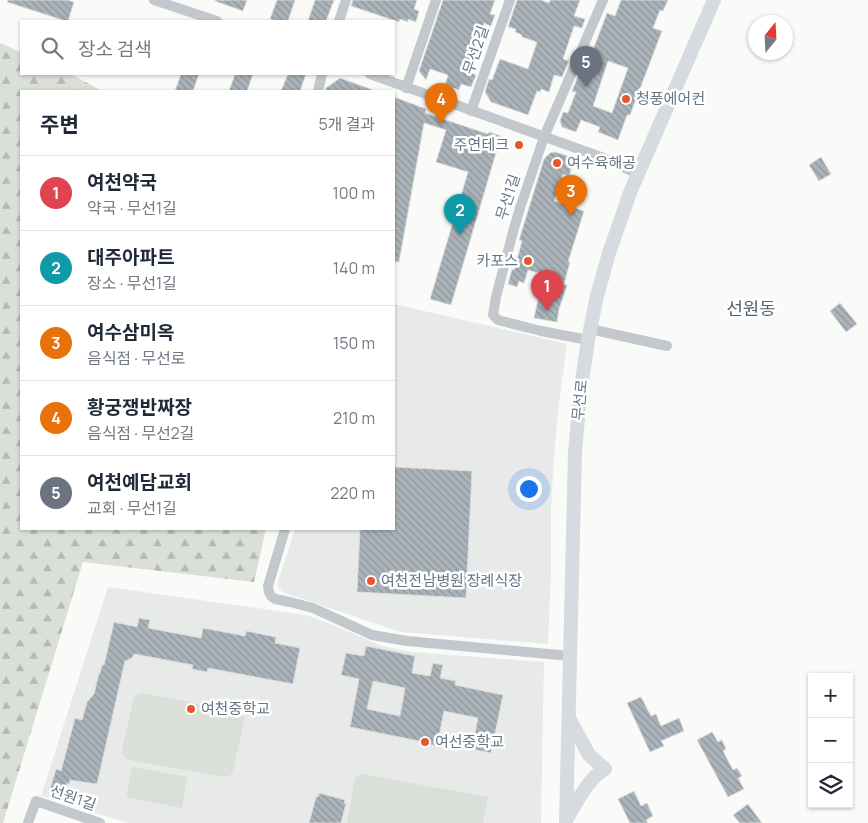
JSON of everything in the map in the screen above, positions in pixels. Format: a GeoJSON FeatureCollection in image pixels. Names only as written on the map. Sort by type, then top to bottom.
{"type":"FeatureCollection","features":[{"type":"Feature","properties":{"kind":"street"},"geometry":{"type":"LineString","coordinates":[[154,0],[214,20]]}},
{"type":"Feature","properties":{"kind":"street"},"geometry":{"type":"LineString","coordinates":[[339,20],[346,0]]}},
{"type":"Feature","properties":{"kind":"street"},"geometry":{"type":"LineString","coordinates":[[406,88],[436,0]]}},
{"type":"Feature","properties":{"kind":"street","name":"무선2길"},"geometry":{"type":"LineString","coordinates":[[471,111],[510,0]]}},
{"type":"Feature","properties":{"kind":"street","name":"무선1길"},"geometry":{"type":"LineString","coordinates":[[590,334],[532,329],[498,320],[493,315],[513,232],[544,137],[603,0]]}},
{"type":"Feature","properties":{"kind":"street","name":"무선로"},"geometry":{"type":"LineString","coordinates":[[566,822],[575,453],[580,395],[590,334],[597,296],[623,210],[714,0]]}},
{"type":"Feature","properties":{"kind":"street"},"geometry":{"type":"LineString","coordinates":[[318,90],[322,75]]}},
{"type":"Feature","properties":{"kind":"street"},"geometry":{"type":"LineString","coordinates":[[373,75],[600,157],[638,174]]}},
{"type":"Feature","properties":{"kind":"street"},"geometry":{"type":"LineString","coordinates":[[590,334],[667,346]]}},
{"type":"Feature","properties":{"kind":"street"},"geometry":{"type":"LineString","coordinates":[[285,530],[268,586],[271,596],[275,599],[313,608],[372,635],[407,641],[570,656]]}},
{"type":"Feature","properties":{"kind":"street"},"geometry":{"type":"LineString","coordinates":[[566,822],[592,779],[605,769],[589,755],[568,716]]}},
{"type":"Feature","properties":{"kind":"street","name":"선원1길"},"geometry":{"type":"LineString","coordinates":[[28,823],[36,801],[98,823]]}},
{"type":"Feature","properties":{"kind":"shaded area"},"geometry":{"type":"Polygon","coordinates":[[[395,304],[567,344],[554,456],[548,644],[401,632],[282,592],[277,585],[295,530],[395,530],[395,304]]]}},
{"type":"Feature","properties":{"kind":"shaded area"},"geometry":{"type":"Polygon","coordinates":[[[108,587],[306,615],[382,646],[400,650],[544,662],[541,823],[128,823],[41,796],[108,587]]]}},
{"type":"Feature","properties":{"kind":"green space"},"geometry":{"type":"Polygon","coordinates":[[[0,43],[20,52],[20,75],[73,75],[100,90],[20,90],[20,530],[266,530],[254,582],[83,562],[3,823],[0,823],[0,43]]]}},
{"type":"Feature","properties":{"kind":"green space"},"geometry":{"type":"Polygon","coordinates":[[[142,693],[236,711],[241,714],[244,721],[231,775],[224,777],[129,760],[124,757],[122,749],[134,698],[142,693]]]}},
{"type":"Feature","properties":{"kind":"green space"},"geometry":{"type":"Polygon","coordinates":[[[132,767],[187,777],[182,808],[126,797],[132,767]]]}},
{"type":"Feature","properties":{"kind":"green space"},"geometry":{"type":"Polygon","coordinates":[[[362,774],[488,797],[483,823],[347,823],[355,778],[362,774]]]}},
{"type":"Feature","properties":{"kind":"building"},"geometry":{"type":"Polygon","coordinates":[[[8,0],[67,0],[74,2],[68,20],[63,20],[7,2],[8,0]]]}},
{"type":"Feature","properties":{"kind":"building"},"geometry":{"type":"Polygon","coordinates":[[[215,0],[247,0],[243,11],[215,0]]]}},
{"type":"Feature","properties":{"kind":"building"},"geometry":{"type":"Polygon","coordinates":[[[277,0],[295,0],[288,20],[270,19],[277,0]]]}},
{"type":"Feature","properties":{"kind":"building"},"geometry":{"type":"Polygon","coordinates":[[[315,0],[334,0],[326,20],[308,20],[315,0]]]}},
{"type":"Feature","properties":{"kind":"building"},"geometry":{"type":"Polygon","coordinates":[[[353,0],[417,0],[414,9],[419,11],[416,22],[400,19],[399,22],[351,6],[353,0]]]}},
{"type":"Feature","properties":{"kind":"building"},"geometry":{"type":"Polygon","coordinates":[[[443,0],[495,0],[490,14],[495,15],[491,26],[484,23],[483,26],[479,25],[472,45],[475,46],[472,54],[475,54],[469,72],[476,75],[471,87],[461,84],[459,90],[445,85],[448,75],[430,69],[426,80],[419,71],[443,0]]]}},
{"type":"Feature","properties":{"kind":"building"},"geometry":{"type":"Polygon","coordinates":[[[517,0],[541,0],[549,3],[550,0],[580,0],[574,16],[585,19],[582,28],[574,26],[563,59],[569,61],[562,77],[554,75],[549,92],[541,89],[540,92],[537,91],[528,115],[491,102],[485,92],[489,79],[492,80],[500,59],[528,69],[537,42],[522,37],[522,35],[515,32],[516,29],[508,27],[517,0]]]}},
{"type":"Feature","properties":{"kind":"building"},"geometry":{"type":"Polygon","coordinates":[[[621,0],[668,0],[663,11],[660,10],[653,28],[662,31],[630,115],[627,115],[618,140],[598,132],[600,127],[581,120],[576,132],[562,127],[560,121],[563,112],[568,113],[576,92],[572,91],[586,57],[590,58],[607,13],[615,16],[621,0]],[[608,61],[593,106],[612,113],[628,68],[608,61]]]}},
{"type":"Feature","properties":{"kind":"building"},"geometry":{"type":"Polygon","coordinates":[[[181,75],[199,75],[193,90],[175,90],[181,75]]]}},
{"type":"Feature","properties":{"kind":"building"},"geometry":{"type":"Polygon","coordinates":[[[235,75],[253,75],[247,90],[229,90],[235,75]]]}},
{"type":"Feature","properties":{"kind":"building"},"geometry":{"type":"Polygon","coordinates":[[[288,75],[306,75],[300,90],[281,90],[288,75]]]}},
{"type":"Feature","properties":{"kind":"building"},"geometry":{"type":"Polygon","coordinates":[[[340,78],[373,90],[325,90],[340,78]]]}},
{"type":"Feature","properties":{"kind":"building"},"geometry":{"type":"Polygon","coordinates":[[[395,97],[426,109],[425,113],[488,134],[489,132],[501,136],[451,305],[430,299],[468,172],[436,162],[446,130],[424,123],[399,262],[395,261],[395,97]]]}},
{"type":"Feature","properties":{"kind":"building"},"geometry":{"type":"Polygon","coordinates":[[[555,152],[574,158],[569,176],[563,174],[554,201],[584,211],[568,262],[570,262],[564,284],[567,285],[557,322],[534,318],[545,275],[528,270],[524,283],[519,281],[517,287],[508,284],[512,269],[514,270],[522,241],[519,240],[544,159],[550,153],[555,152]]]}},
{"type":"Feature","properties":{"kind":"building"},"geometry":{"type":"Polygon","coordinates":[[[821,157],[831,174],[819,181],[809,165],[821,157]]]}},
{"type":"Feature","properties":{"kind":"building"},"geometry":{"type":"Polygon","coordinates":[[[840,303],[857,324],[846,332],[830,311],[840,303]]]}},
{"type":"Feature","properties":{"kind":"building"},"geometry":{"type":"Polygon","coordinates":[[[395,467],[472,471],[466,598],[357,592],[360,530],[395,530],[395,467]]]}},
{"type":"Feature","properties":{"kind":"building"},"geometry":{"type":"Polygon","coordinates":[[[139,618],[150,620],[148,628],[201,638],[203,628],[245,636],[246,631],[276,637],[275,643],[300,648],[293,684],[208,668],[207,672],[192,669],[193,665],[134,654],[132,658],[125,661],[97,784],[70,780],[63,794],[50,789],[56,769],[61,771],[75,718],[82,720],[87,702],[94,694],[99,673],[102,665],[104,665],[114,622],[137,627],[139,618]]]}},
{"type":"Feature","properties":{"kind":"building","name":"여선중학교"},"geometry":{"type":"Polygon","coordinates":[[[366,646],[415,656],[412,673],[430,676],[433,663],[443,665],[440,678],[456,681],[455,685],[503,695],[491,753],[472,749],[478,718],[444,711],[437,746],[350,727],[359,679],[341,675],[346,653],[364,656],[366,646]],[[373,681],[367,709],[400,716],[405,688],[373,681]]]}},
{"type":"Feature","properties":{"kind":"building"},"geometry":{"type":"Polygon","coordinates":[[[641,697],[651,716],[656,714],[661,726],[679,718],[684,731],[661,741],[664,746],[650,752],[627,703],[641,697]]]}},
{"type":"Feature","properties":{"kind":"building"},"geometry":{"type":"Polygon","coordinates":[[[712,732],[718,742],[722,740],[726,749],[723,751],[733,770],[737,768],[742,776],[738,778],[744,789],[728,797],[697,740],[712,732]]]}},
{"type":"Feature","properties":{"kind":"building"},"geometry":{"type":"Polygon","coordinates":[[[634,791],[641,806],[647,803],[653,816],[646,820],[648,823],[630,823],[618,799],[634,791]]]}},
{"type":"Feature","properties":{"kind":"building"},"geometry":{"type":"Polygon","coordinates":[[[319,793],[345,800],[344,803],[346,804],[341,823],[309,823],[316,797],[318,797],[319,793]]]}},
{"type":"Feature","properties":{"kind":"building"},"geometry":{"type":"Polygon","coordinates":[[[748,804],[762,823],[740,823],[733,815],[748,804]]]}},
{"type":"Feature","properties":{"kind":"place","name":"여천예담교회"},"geometry":{"type":"Point","coordinates":[586,87]}},
{"type":"Feature","properties":{"kind":"place","name":"청풍에어컨"},"geometry":{"type":"Point","coordinates":[626,99]}},
{"type":"Feature","properties":{"kind":"place","name":"황궁쟁반짜장"},"geometry":{"type":"Point","coordinates":[441,124]}},
{"type":"Feature","properties":{"kind":"place","name":"주연테크"},"geometry":{"type":"Point","coordinates":[519,145]}},
{"type":"Feature","properties":{"kind":"place","name":"여수육해공"},"geometry":{"type":"Point","coordinates":[557,163]}},
{"type":"Feature","properties":{"kind":"place","name":"여수삼미옥"},"geometry":{"type":"Point","coordinates":[571,216]}},
{"type":"Feature","properties":{"kind":"place","name":"대주아파트"},"geometry":{"type":"Point","coordinates":[460,235]}},
{"type":"Feature","properties":{"kind":"place","name":"카포스"},"geometry":{"type":"Point","coordinates":[528,261]}},
{"type":"Feature","properties":{"kind":"place","name":"여천약국"},"geometry":{"type":"Point","coordinates":[547,311]}},
{"type":"Feature","properties":{"kind":"place","name":"여천전남병원 장례식장"},"geometry":{"type":"Point","coordinates":[371,581]}},
{"type":"Feature","properties":{"kind":"place","name":"여천중학교"},"geometry":{"type":"Point","coordinates":[191,709]}},
{"type":"Feature","properties":{"kind":"place","name":"여선중학교"},"geometry":{"type":"Point","coordinates":[425,742]}},
{"type":"Feature","properties":{"kind":"district","name":"선원동"},"geometry":{"type":"Point","coordinates":[751,309]}}]}
